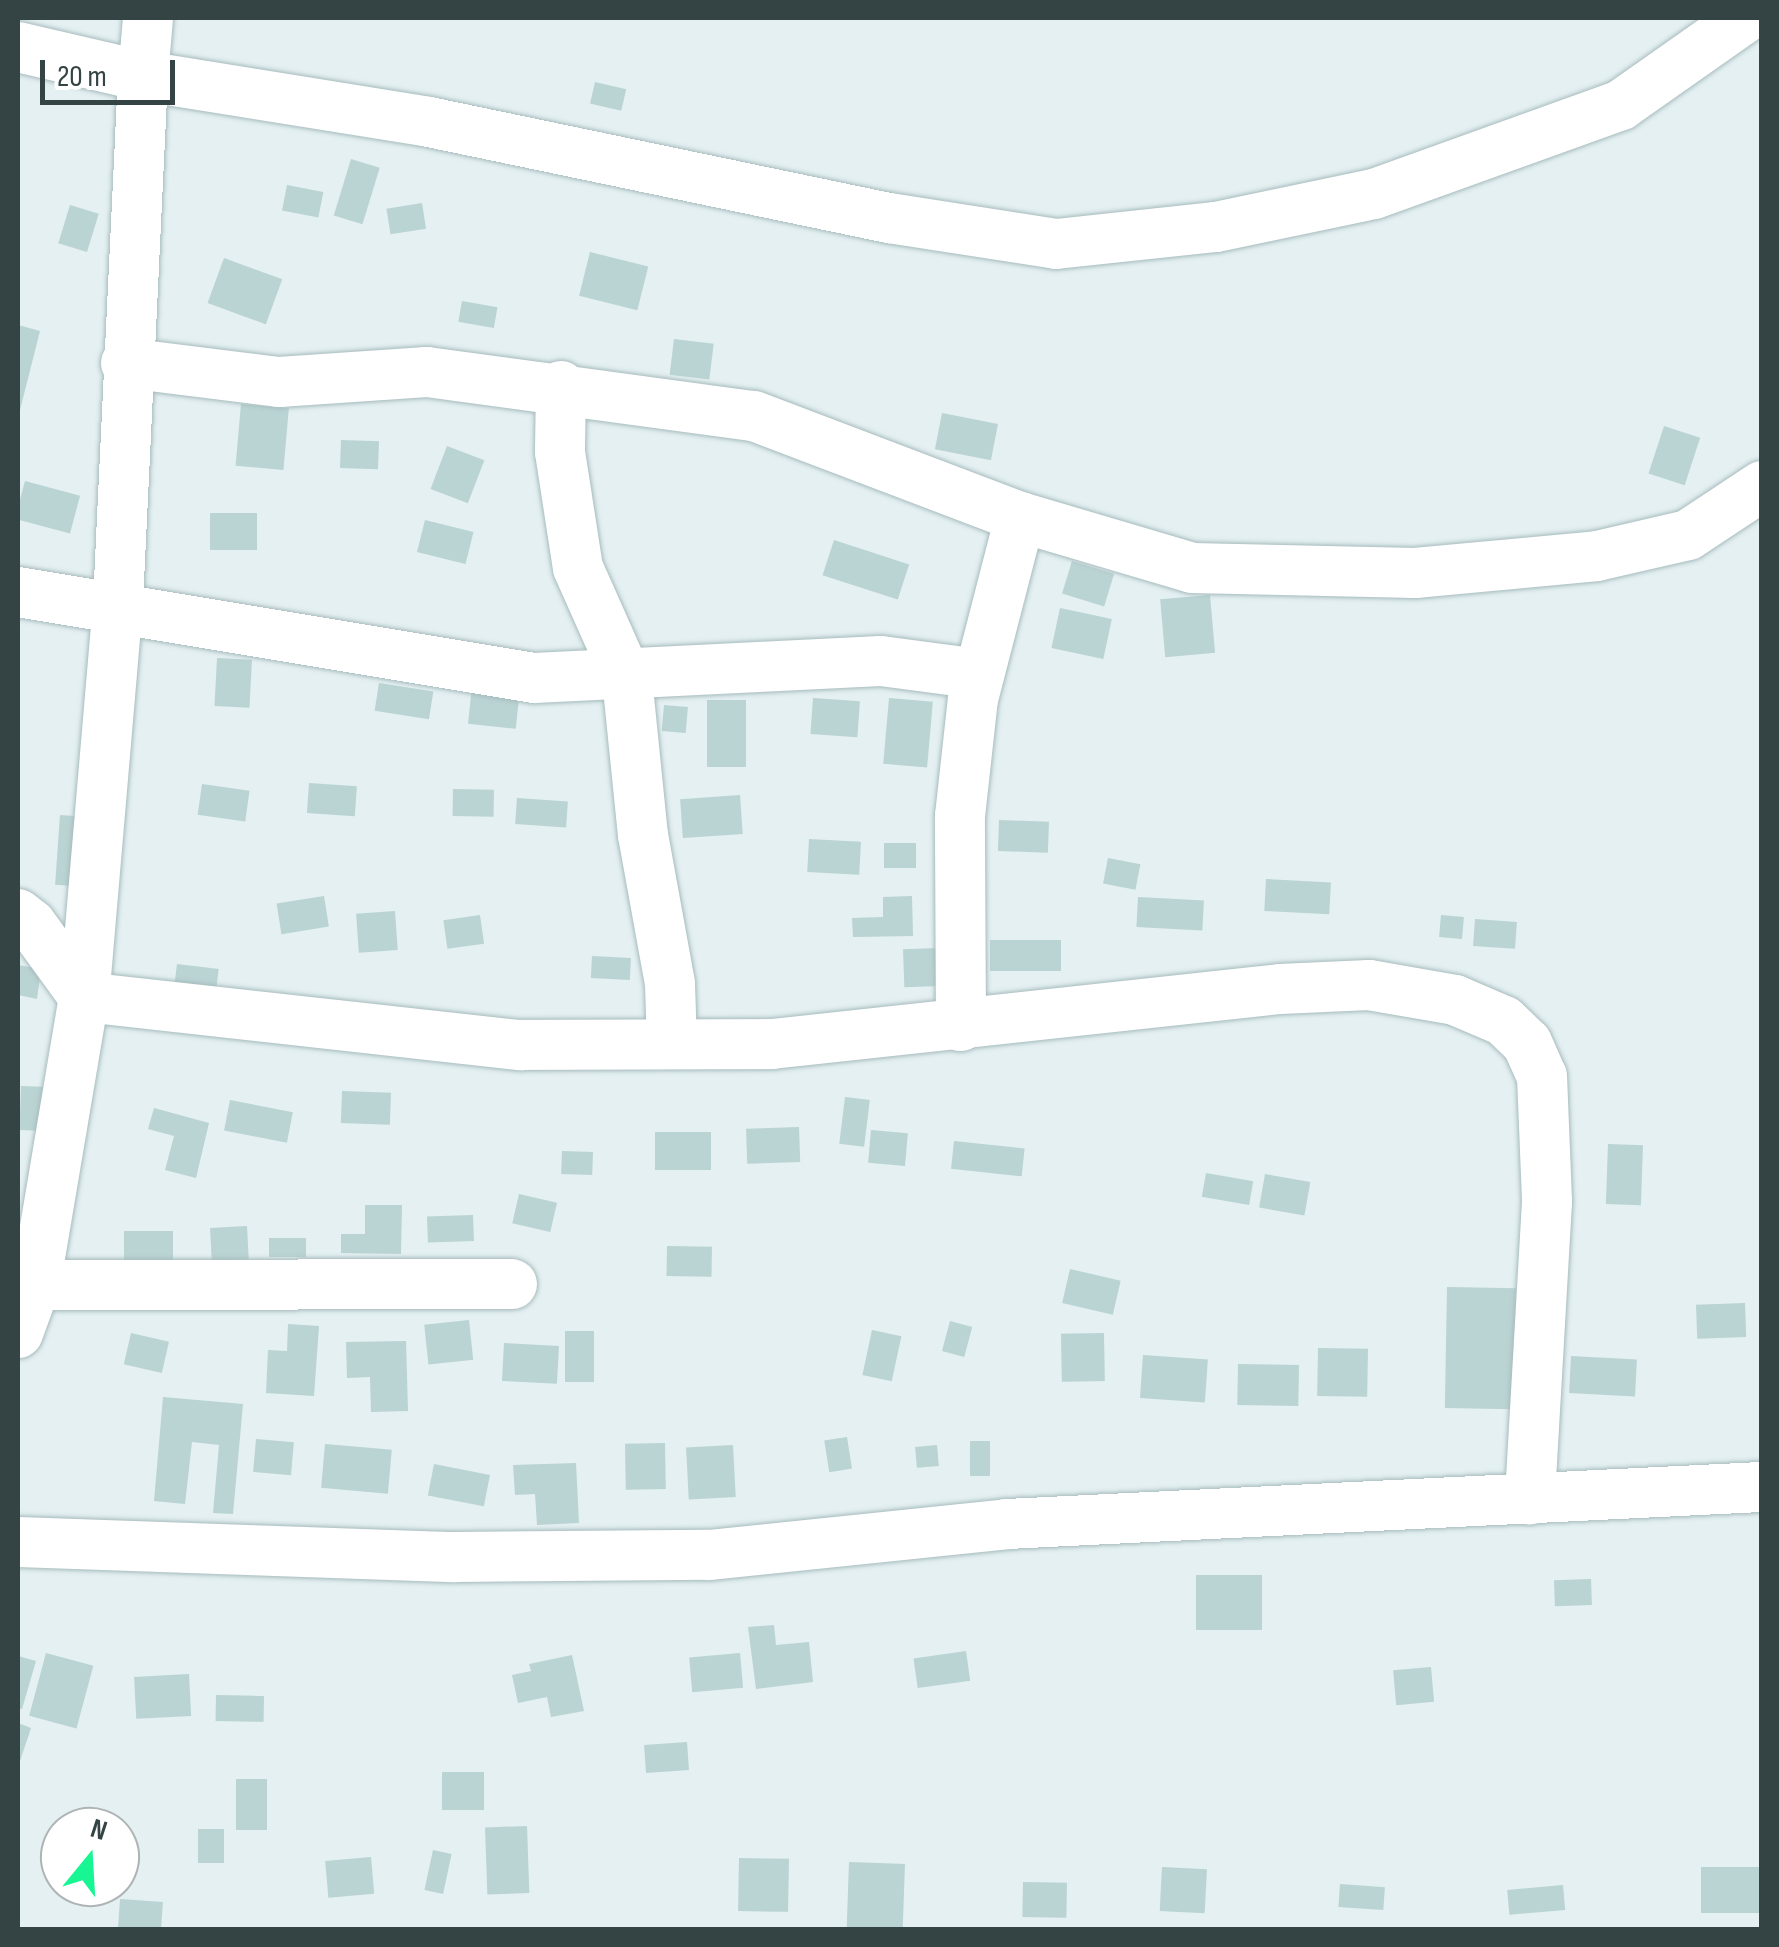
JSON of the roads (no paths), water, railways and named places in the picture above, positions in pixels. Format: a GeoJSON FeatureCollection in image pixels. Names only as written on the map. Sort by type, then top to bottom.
{"type":"FeatureCollection","features":[{"type":"Feature","properties":{"kind":"street"},"geometry":{"type":"LineString","coordinates":[[18,1333],[84,997],[118,603],[126,363],[148,18]]}},
{"type":"Feature","properties":{"kind":"street"},"geometry":{"type":"LineString","coordinates":[[18,47],[143,76],[429,122],[889,218],[1056,244],[1216,227],[1374,194],[1621,104],[1745,18]]}},
{"type":"Feature","properties":{"kind":"street"},"geometry":{"type":"LineString","coordinates":[[126,363],[279,382],[427,372],[561,386],[754,416],[1020,517],[1192,568],[1415,574],[1596,556],[1688,535],[1762,486]]}},
{"type":"Feature","properties":{"kind":"street"},"geometry":{"type":"LineString","coordinates":[[561,386],[560,452],[578,568],[626,678],[644,835],[670,984],[672,1043]]}},
{"type":"Feature","properties":{"kind":"street"},"geometry":{"type":"LineString","coordinates":[[961,1026],[960,816],[979,674],[1020,517]]}},
{"type":"Feature","properties":{"kind":"street"},"geometry":{"type":"LineString","coordinates":[[18,592],[118,603],[534,678],[626,678],[881,660],[979,674]]}},
{"type":"Feature","properties":{"kind":"street"},"geometry":{"type":"LineString","coordinates":[[18,914],[32,924],[84,997],[522,1045],[772,1044],[1369,985],[1412,988],[1504,1021],[1527,1043],[1542,1076],[1548,1119],[1530,1500]]}},
{"type":"Feature","properties":{"kind":"street"},"geometry":{"type":"LineString","coordinates":[[26,1286],[512,1284]]}},
{"type":"Feature","properties":{"kind":"street"},"geometry":{"type":"LineString","coordinates":[[18,1542],[454,1557],[709,1555],[1007,1524],[1762,1487]]}}]}
